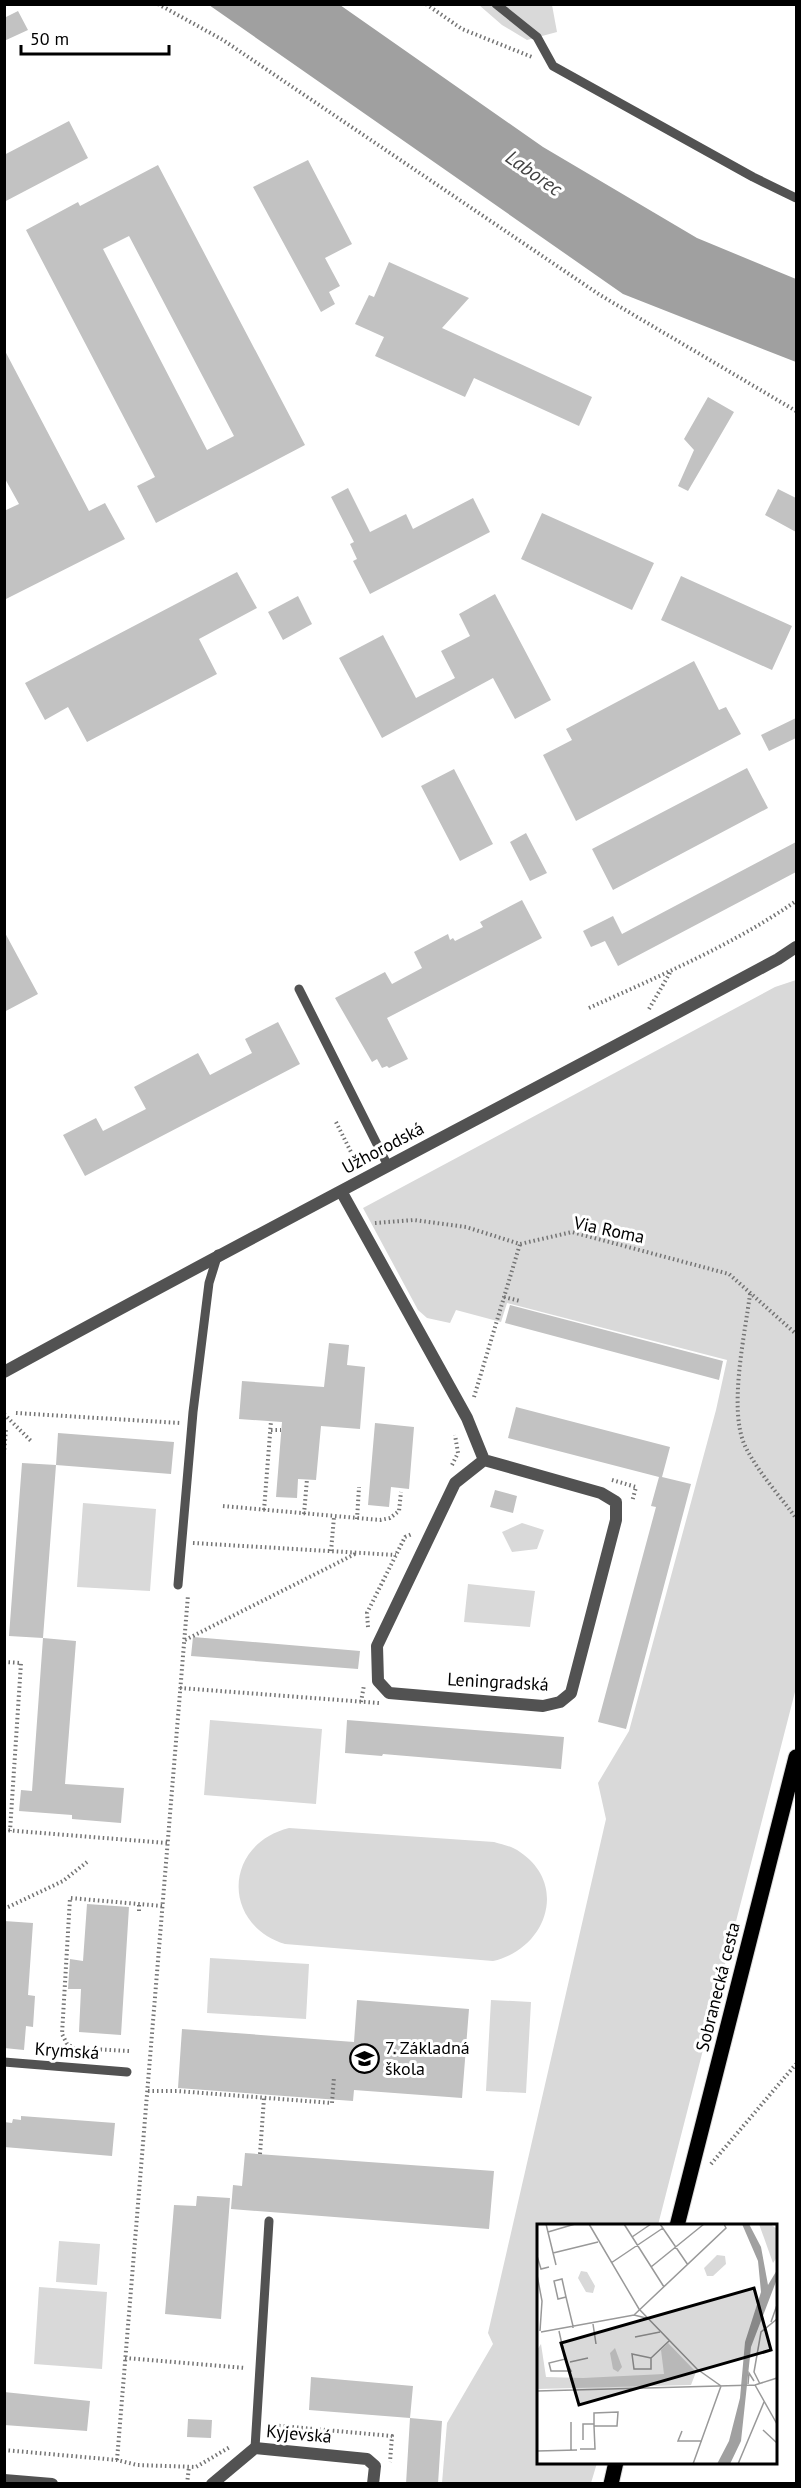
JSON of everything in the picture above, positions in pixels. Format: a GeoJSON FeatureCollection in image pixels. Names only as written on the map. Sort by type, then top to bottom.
{"type":"FeatureCollection","features":[{"type":"Feature","properties":{"kind":"main road","name":"Sobranecká cesta"},"geometry":{"type":"LineString","coordinates":[[678,2224],[796,1757]]}},
{"type":"Feature","properties":{"kind":"main road"},"geometry":{"type":"LineString","coordinates":[[611,2484],[616,2464]]}},
{"type":"Feature","properties":{"kind":"street","name":"Užhorodská"},"geometry":{"type":"LineString","coordinates":[[4,1372],[219,1254],[634,1037],[796,947]]}},
{"type":"Feature","properties":{"kind":"street","name":"Užhorodská"},"geometry":{"type":"LineString","coordinates":[[778,959],[796,957]]}},
{"type":"Feature","properties":{"kind":"street"},"geometry":{"type":"LineString","coordinates":[[341,1191],[467,1418],[484,1460]]}},
{"type":"Feature","properties":{"kind":"street","name":"Leningradská"},"geometry":{"type":"LineString","coordinates":[[484,1460],[601,1493],[616,1502],[616,1520],[571,1693],[560,1702],[543,1706],[389,1692],[378,1681],[377,1646],[455,1483],[484,1460]]}},
{"type":"Feature","properties":{"kind":"street","name":"Kyjevská"},"geometry":{"type":"LineString","coordinates":[[212,2484],[255,2448],[367,2459],[375,2466],[373,2484]]}},
{"type":"Feature","properties":{"kind":"street"},"geometry":{"type":"LineString","coordinates":[[4,2480],[52,2484]]}},
{"type":"Feature","properties":{"kind":"lane"},"geometry":{"type":"LineString","coordinates":[[496,4],[537,37],[553,66],[753,177],[796,198]]}},
{"type":"Feature","properties":{"kind":"lane"},"geometry":{"type":"LineString","coordinates":[[298,989],[388,1166]]}},
{"type":"Feature","properties":{"kind":"lane"},"geometry":{"type":"LineString","coordinates":[[177,1585],[192,1424],[209,1283],[219,1254]]}},
{"type":"Feature","properties":{"kind":"lane","name":"Krymská"},"geometry":{"type":"LineString","coordinates":[[4,2062],[127,2072]]}},
{"type":"Feature","properties":{"kind":"lane"},"geometry":{"type":"LineString","coordinates":[[255,2448],[258,2369],[269,2221]]}},
{"type":"Feature","properties":{"kind":"path"},"geometry":{"type":"LineString","coordinates":[[158,4],[223,40],[600,295],[796,411]]}},
{"type":"Feature","properties":{"kind":"path"},"geometry":{"type":"LineString","coordinates":[[426,4],[462,29],[553,66]]}},
{"type":"Feature","properties":{"kind":"path"},"geometry":{"type":"LineString","coordinates":[[589,1008],[672,970],[778,914],[796,901]]}},
{"type":"Feature","properties":{"kind":"path"},"geometry":{"type":"LineString","coordinates":[[634,1037],[672,970]]}},
{"type":"Feature","properties":{"kind":"path"},"geometry":{"type":"LineString","coordinates":[[336,1122],[358,1166]]}},
{"type":"Feature","properties":{"kind":"path"},"geometry":{"type":"LineString","coordinates":[[359,1225],[414,1220],[466,1227],[520,1244],[467,1418]]}},
{"type":"Feature","properties":{"kind":"path","name":"Via Roma"},"geometry":{"type":"LineString","coordinates":[[520,1244],[572,1232],[729,1274],[796,1334]]}},
{"type":"Feature","properties":{"kind":"path"},"geometry":{"type":"LineString","coordinates":[[750,1293],[739,1384],[739,1415],[744,1444],[760,1470],[796,1518]]}},
{"type":"Feature","properties":{"kind":"path"},"geometry":{"type":"LineString","coordinates":[[504,1297],[520,1301]]}},
{"type":"Feature","properties":{"kind":"path"},"geometry":{"type":"LineString","coordinates":[[16,1413],[192,1424]]}},
{"type":"Feature","properties":{"kind":"path"},"geometry":{"type":"LineString","coordinates":[[4,1414],[32,1442]]}},
{"type":"Feature","properties":{"kind":"path"},"geometry":{"type":"LineString","coordinates":[[264,1510],[271,1421]]}},
{"type":"Feature","properties":{"kind":"path"},"geometry":{"type":"LineString","coordinates":[[448,1474],[458,1453],[454,1426]]}},
{"type":"Feature","properties":{"kind":"path"},"geometry":{"type":"LineString","coordinates":[[4,1454],[6,1429]]}},
{"type":"Feature","properties":{"kind":"path"},"geometry":{"type":"LineString","coordinates":[[270,1430],[281,1430]]}},
{"type":"Feature","properties":{"kind":"path"},"geometry":{"type":"LineString","coordinates":[[603,1478],[636,1487],[630,1509]]}},
{"type":"Feature","properties":{"kind":"path"},"geometry":{"type":"LineString","coordinates":[[304,1514],[307,1479]]}},
{"type":"Feature","properties":{"kind":"path"},"geometry":{"type":"LineString","coordinates":[[357,1519],[359,1487]]}},
{"type":"Feature","properties":{"kind":"path"},"geometry":{"type":"LineString","coordinates":[[224,1506],[380,1520],[390,1518],[399,1511],[401,1492]]}},
{"type":"Feature","properties":{"kind":"path"},"geometry":{"type":"LineString","coordinates":[[331,1551],[334,1516]]}},
{"type":"Feature","properties":{"kind":"path"},"geometry":{"type":"LineString","coordinates":[[368,1632],[367,1613],[405,1537],[416,1532]]}},
{"type":"Feature","properties":{"kind":"path"},"geometry":{"type":"LineString","coordinates":[[192,1543],[396,1556]]}},
{"type":"Feature","properties":{"kind":"path"},"geometry":{"type":"LineString","coordinates":[[184,1641],[358,1553]]}},
{"type":"Feature","properties":{"kind":"path"},"geometry":{"type":"LineString","coordinates":[[4,1662],[21,1663],[7,1831],[167,1843],[117,2460]]}},
{"type":"Feature","properties":{"kind":"path"},"geometry":{"type":"LineString","coordinates":[[361,1702],[365,1680]]}},
{"type":"Feature","properties":{"kind":"path"},"geometry":{"type":"LineString","coordinates":[[180,1688],[384,1704]]}},
{"type":"Feature","properties":{"kind":"path"},"geometry":{"type":"LineString","coordinates":[[4,1909],[63,1881],[87,1862]]}},
{"type":"Feature","properties":{"kind":"path"},"geometry":{"type":"LineString","coordinates":[[129,2051],[74,2048],[67,2044],[62,2034],[70,1898],[162,1906]]}},
{"type":"Feature","properties":{"kind":"path"},"geometry":{"type":"LineString","coordinates":[[139,1911],[140,1904]]}},
{"type":"Feature","properties":{"kind":"path"},"geometry":{"type":"LineString","coordinates":[[708,2168],[796,2064]]}},
{"type":"Feature","properties":{"kind":"path"},"geometry":{"type":"LineString","coordinates":[[148,2091],[332,2103],[334,2077]]}},
{"type":"Feature","properties":{"kind":"path"},"geometry":{"type":"LineString","coordinates":[[260,2154],[264,2098]]}},
{"type":"Feature","properties":{"kind":"path"},"geometry":{"type":"LineString","coordinates":[[125,2358],[258,2369]]}},
{"type":"Feature","properties":{"kind":"path"},"geometry":{"type":"LineString","coordinates":[[257,2423],[392,2436],[389,2472]]}},
{"type":"Feature","properties":{"kind":"path"},"geometry":{"type":"LineString","coordinates":[[4,2450],[138,2464],[196,2467],[234,2444]]}},
{"type":"Feature","properties":{"kind":"path"},"geometry":{"type":"LineString","coordinates":[[187,2484],[189,2467]]}},
{"type":"Feature","properties":{"kind":"shaded area"},"geometry":{"type":"Polygon","coordinates":[[[479,5],[552,5],[557,32],[527,40],[502,25],[479,5]]]}},
{"type":"Feature","properties":{"kind":"shaded area"},"geometry":{"type":"Polygon","coordinates":[[[796,980],[796,1688],[658,2224],[537,2224],[537,2464],[597,2464],[591,2483],[442,2483],[447,2423],[493,2344],[488,2333],[606,1819],[598,1783],[629,1731],[716,1410],[727,1360],[507,1303],[501,1322],[456,1310],[450,1323],[427,1318],[418,1310],[363,1208],[775,987],[796,980]]]}},
{"type":"Feature","properties":{"kind":"shaded area"},"geometry":{"type":"Polygon","coordinates":[[[83,1503],[156,1509],[150,1591],[77,1587],[83,1503]]]}},
{"type":"Feature","properties":{"kind":"shaded area"},"geometry":{"type":"Polygon","coordinates":[[[522,1523],[544,1530],[537,1549],[512,1552],[502,1532],[522,1523]]]}},
{"type":"Feature","properties":{"kind":"shaded area"},"geometry":{"type":"Polygon","coordinates":[[[468,1584],[535,1591],[530,1627],[464,1622],[468,1584]]]}},
{"type":"Feature","properties":{"kind":"shaded area"},"geometry":{"type":"Polygon","coordinates":[[[210,1720],[322,1729],[316,1804],[204,1795],[210,1720]]]}},
{"type":"Feature","properties":{"kind":"shaded area"},"geometry":{"type":"Polygon","coordinates":[[[289,1828],[494,1842],[514,1848],[535,1866],[544,1881],[547,1898],[545,1914],[538,1930],[526,1944],[511,1954],[493,1961],[285,1944],[264,1934],[249,1920],[241,1903],[239,1884],[242,1866],[252,1850],[268,1837],[289,1828]]]}},
{"type":"Feature","properties":{"kind":"shaded area"},"geometry":{"type":"Polygon","coordinates":[[[210,1958],[309,1964],[306,2019],[207,2013],[210,1958]]]}},
{"type":"Feature","properties":{"kind":"shaded area"},"geometry":{"type":"Polygon","coordinates":[[[491,2000],[531,2002],[526,2093],[486,2091],[491,2000]]]}},
{"type":"Feature","properties":{"kind":"shaded area"},"geometry":{"type":"Polygon","coordinates":[[[59,2241],[100,2244],[97,2285],[56,2282],[59,2241]]]}},
{"type":"Feature","properties":{"kind":"shaded area"},"geometry":{"type":"Polygon","coordinates":[[[39,2287],[107,2292],[102,2369],[34,2364],[39,2287]]]}},
{"type":"Feature","properties":{"kind":"water","name":"Laborec"},"geometry":{"type":"Polygon","coordinates":[[[209,5],[340,5],[543,147],[697,238],[796,279],[796,362],[623,294],[209,5]]]}},
{"type":"Feature","properties":{"kind":"building"},"geometry":{"type":"Polygon","coordinates":[[[18,11],[28,30],[4,41],[4,18],[18,11]]]}},
{"type":"Feature","properties":{"kind":"building"},"geometry":{"type":"Polygon","coordinates":[[[69,121],[88,158],[4,202],[4,155],[69,121]]]}},
{"type":"Feature","properties":{"kind":"building"},"geometry":{"type":"Polygon","coordinates":[[[308,160],[352,244],[325,258],[340,286],[329,292],[335,304],[321,312],[253,187],[308,160]]]}},
{"type":"Feature","properties":{"kind":"building"},"geometry":{"type":"Polygon","coordinates":[[[158,165],[305,445],[156,523],[137,486],[155,477],[26,230],[78,202],[80,206],[158,165]],[[129,236],[103,249],[207,450],[234,436],[129,236]]]}},
{"type":"Feature","properties":{"kind":"building"},"geometry":{"type":"Polygon","coordinates":[[[389,262],[469,298],[442,328],[592,397],[579,426],[474,378],[465,397],[375,356],[384,337],[355,324],[369,295],[374,297],[389,262]]]}},
{"type":"Feature","properties":{"kind":"building"},"geometry":{"type":"Polygon","coordinates":[[[4,349],[89,511],[105,503],[125,539],[4,600],[4,511],[19,504],[4,477],[4,349]]]}},
{"type":"Feature","properties":{"kind":"building"},"geometry":{"type":"Polygon","coordinates":[[[708,397],[734,412],[688,491],[678,486],[694,450],[684,439],[708,397]]]}},
{"type":"Feature","properties":{"kind":"building"},"geometry":{"type":"Polygon","coordinates":[[[348,488],[370,532],[406,514],[413,529],[473,498],[490,532],[370,594],[353,561],[357,559],[350,544],[354,542],[331,497],[348,488]]]}},
{"type":"Feature","properties":{"kind":"building"},"geometry":{"type":"Polygon","coordinates":[[[778,489],[796,498],[796,532],[765,515],[778,489]]]}},
{"type":"Feature","properties":{"kind":"building"},"geometry":{"type":"Polygon","coordinates":[[[542,513],[654,563],[632,610],[521,559],[542,513]]]}},
{"type":"Feature","properties":{"kind":"building"},"geometry":{"type":"Polygon","coordinates":[[[237,572],[257,608],[199,639],[217,674],[87,742],[68,707],[45,720],[25,683],[237,572]]]}},
{"type":"Feature","properties":{"kind":"building"},"geometry":{"type":"Polygon","coordinates":[[[681,576],[792,626],[772,670],[661,620],[681,576]]]}},
{"type":"Feature","properties":{"kind":"building"},"geometry":{"type":"Polygon","coordinates":[[[495,594],[551,700],[515,719],[493,678],[382,738],[339,658],[383,635],[416,698],[455,678],[441,651],[470,636],[459,614],[495,594]]]}},
{"type":"Feature","properties":{"kind":"building"},"geometry":{"type":"Polygon","coordinates":[[[298,596],[312,624],[283,640],[268,612],[298,596]]]}},
{"type":"Feature","properties":{"kind":"building"},"geometry":{"type":"Polygon","coordinates":[[[694,661],[719,710],[726,707],[741,734],[576,821],[543,755],[572,740],[566,729],[694,661]]]}},
{"type":"Feature","properties":{"kind":"building"},"geometry":{"type":"Polygon","coordinates":[[[796,718],[796,738],[769,751],[761,735],[796,718]]]}},
{"type":"Feature","properties":{"kind":"building"},"geometry":{"type":"Polygon","coordinates":[[[747,768],[768,808],[613,890],[592,849],[747,768]]]}},
{"type":"Feature","properties":{"kind":"building"},"geometry":{"type":"Polygon","coordinates":[[[454,769],[493,844],[460,861],[421,786],[454,769]]]}},
{"type":"Feature","properties":{"kind":"building"},"geometry":{"type":"Polygon","coordinates":[[[526,833],[547,873],[530,881],[510,842],[526,833]]]}},
{"type":"Feature","properties":{"kind":"building"},"geometry":{"type":"Polygon","coordinates":[[[796,842],[796,872],[618,966],[605,941],[591,947],[583,931],[613,916],[622,934],[796,842]]]}},
{"type":"Feature","properties":{"kind":"building"},"geometry":{"type":"Polygon","coordinates":[[[522,900],[542,938],[387,1018],[408,1059],[389,1068],[387,1066],[382,1068],[377,1059],[372,1062],[335,998],[385,972],[392,984],[422,968],[414,952],[448,934],[450,940],[453,938],[455,941],[483,927],[480,922],[522,900]]]}},
{"type":"Feature","properties":{"kind":"building"},"geometry":{"type":"Polygon","coordinates":[[[4,931],[38,994],[4,1012],[4,931]]]}},
{"type":"Feature","properties":{"kind":"building"},"geometry":{"type":"Polygon","coordinates":[[[278,1022],[300,1064],[85,1176],[63,1135],[96,1118],[103,1131],[146,1109],[134,1087],[198,1053],[210,1075],[252,1053],[245,1039],[278,1022]]]}},
{"type":"Feature","properties":{"kind":"building"},"geometry":{"type":"Polygon","coordinates":[[[510,1305],[723,1361],[719,1380],[505,1323],[510,1305]]]}},
{"type":"Feature","properties":{"kind":"building"},"geometry":{"type":"Polygon","coordinates":[[[329,1343],[349,1345],[347,1365],[365,1367],[360,1429],[321,1426],[316,1480],[298,1479],[297,1498],[276,1497],[282,1422],[239,1419],[242,1381],[324,1387],[329,1343]]]}},
{"type":"Feature","properties":{"kind":"building"},"geometry":{"type":"Polygon","coordinates":[[[516,1407],[670,1447],[662,1477],[691,1484],[626,1729],[598,1722],[656,1507],[651,1506],[659,1477],[508,1438],[516,1407]]]}},
{"type":"Feature","properties":{"kind":"building"},"geometry":{"type":"Polygon","coordinates":[[[375,1423],[414,1427],[409,1489],[391,1487],[389,1507],[368,1505],[375,1423]]]}},
{"type":"Feature","properties":{"kind":"building"},"geometry":{"type":"Polygon","coordinates":[[[58,1433],[174,1442],[171,1474],[56,1465],[58,1433]]]}},
{"type":"Feature","properties":{"kind":"building"},"geometry":{"type":"Polygon","coordinates":[[[22,1463],[56,1465],[43,1638],[9,1636],[22,1463]]]}},
{"type":"Feature","properties":{"kind":"building"},"geometry":{"type":"Polygon","coordinates":[[[495,1490],[517,1496],[513,1513],[490,1507],[495,1490]]]}},
{"type":"Feature","properties":{"kind":"building"},"geometry":{"type":"Polygon","coordinates":[[[193,1637],[360,1651],[358,1669],[191,1656],[193,1637]]]}},
{"type":"Feature","properties":{"kind":"building"},"geometry":{"type":"Polygon","coordinates":[[[43,1638],[76,1641],[65,1784],[124,1788],[121,1823],[72,1819],[72,1815],[19,1811],[21,1790],[32,1791],[43,1638]]]}},
{"type":"Feature","properties":{"kind":"building"},"geometry":{"type":"Polygon","coordinates":[[[347,1720],[564,1737],[561,1769],[383,1754],[382,1756],[345,1753],[347,1720]]]}},
{"type":"Feature","properties":{"kind":"building"},"geometry":{"type":"Polygon","coordinates":[[[87,1904],[129,1907],[121,2035],[79,2032],[81,1989],[68,1989],[70,1959],[83,1961],[87,1904]]]}},
{"type":"Feature","properties":{"kind":"building"},"geometry":{"type":"Polygon","coordinates":[[[4,1921],[33,1923],[28,1995],[35,1996],[33,2027],[26,2026],[24,2050],[4,2048],[4,1921]]]}},
{"type":"Feature","properties":{"kind":"building"},"geometry":{"type":"Polygon","coordinates":[[[357,2000],[469,2009],[462,2098],[354,2090],[353,2101],[178,2088],[182,2029],[354,2042],[357,2000]]]}},
{"type":"Feature","properties":{"kind":"building"},"geometry":{"type":"Polygon","coordinates":[[[21,2116],[115,2123],[112,2156],[4,2147],[4,2122],[12,2123],[13,2119],[21,2120],[21,2116]]]}},
{"type":"Feature","properties":{"kind":"building"},"geometry":{"type":"Polygon","coordinates":[[[245,2153],[494,2171],[489,2229],[231,2209],[233,2185],[242,2186],[245,2153]]]}},
{"type":"Feature","properties":{"kind":"building"},"geometry":{"type":"Polygon","coordinates":[[[197,2196],[230,2198],[221,2319],[165,2314],[174,2205],[196,2206],[197,2196]]]}},
{"type":"Feature","properties":{"kind":"building"},"geometry":{"type":"Polygon","coordinates":[[[311,2377],[413,2386],[410,2418],[309,2410],[311,2377]]]}},
{"type":"Feature","properties":{"kind":"building"},"geometry":{"type":"Polygon","coordinates":[[[4,2392],[90,2401],[87,2431],[4,2425],[4,2392]]]}},
{"type":"Feature","properties":{"kind":"building"},"geometry":{"type":"Polygon","coordinates":[[[410,2418],[442,2421],[438,2484],[406,2484],[410,2418]]]}},
{"type":"Feature","properties":{"kind":"building"},"geometry":{"type":"Polygon","coordinates":[[[188,2419],[212,2420],[211,2438],[187,2437],[188,2419]]]}},
{"type":"Feature","properties":{"kind":"place","name":"7. Základná škola"},"geometry":{"type":"Point","coordinates":[364,2058]}}]}
